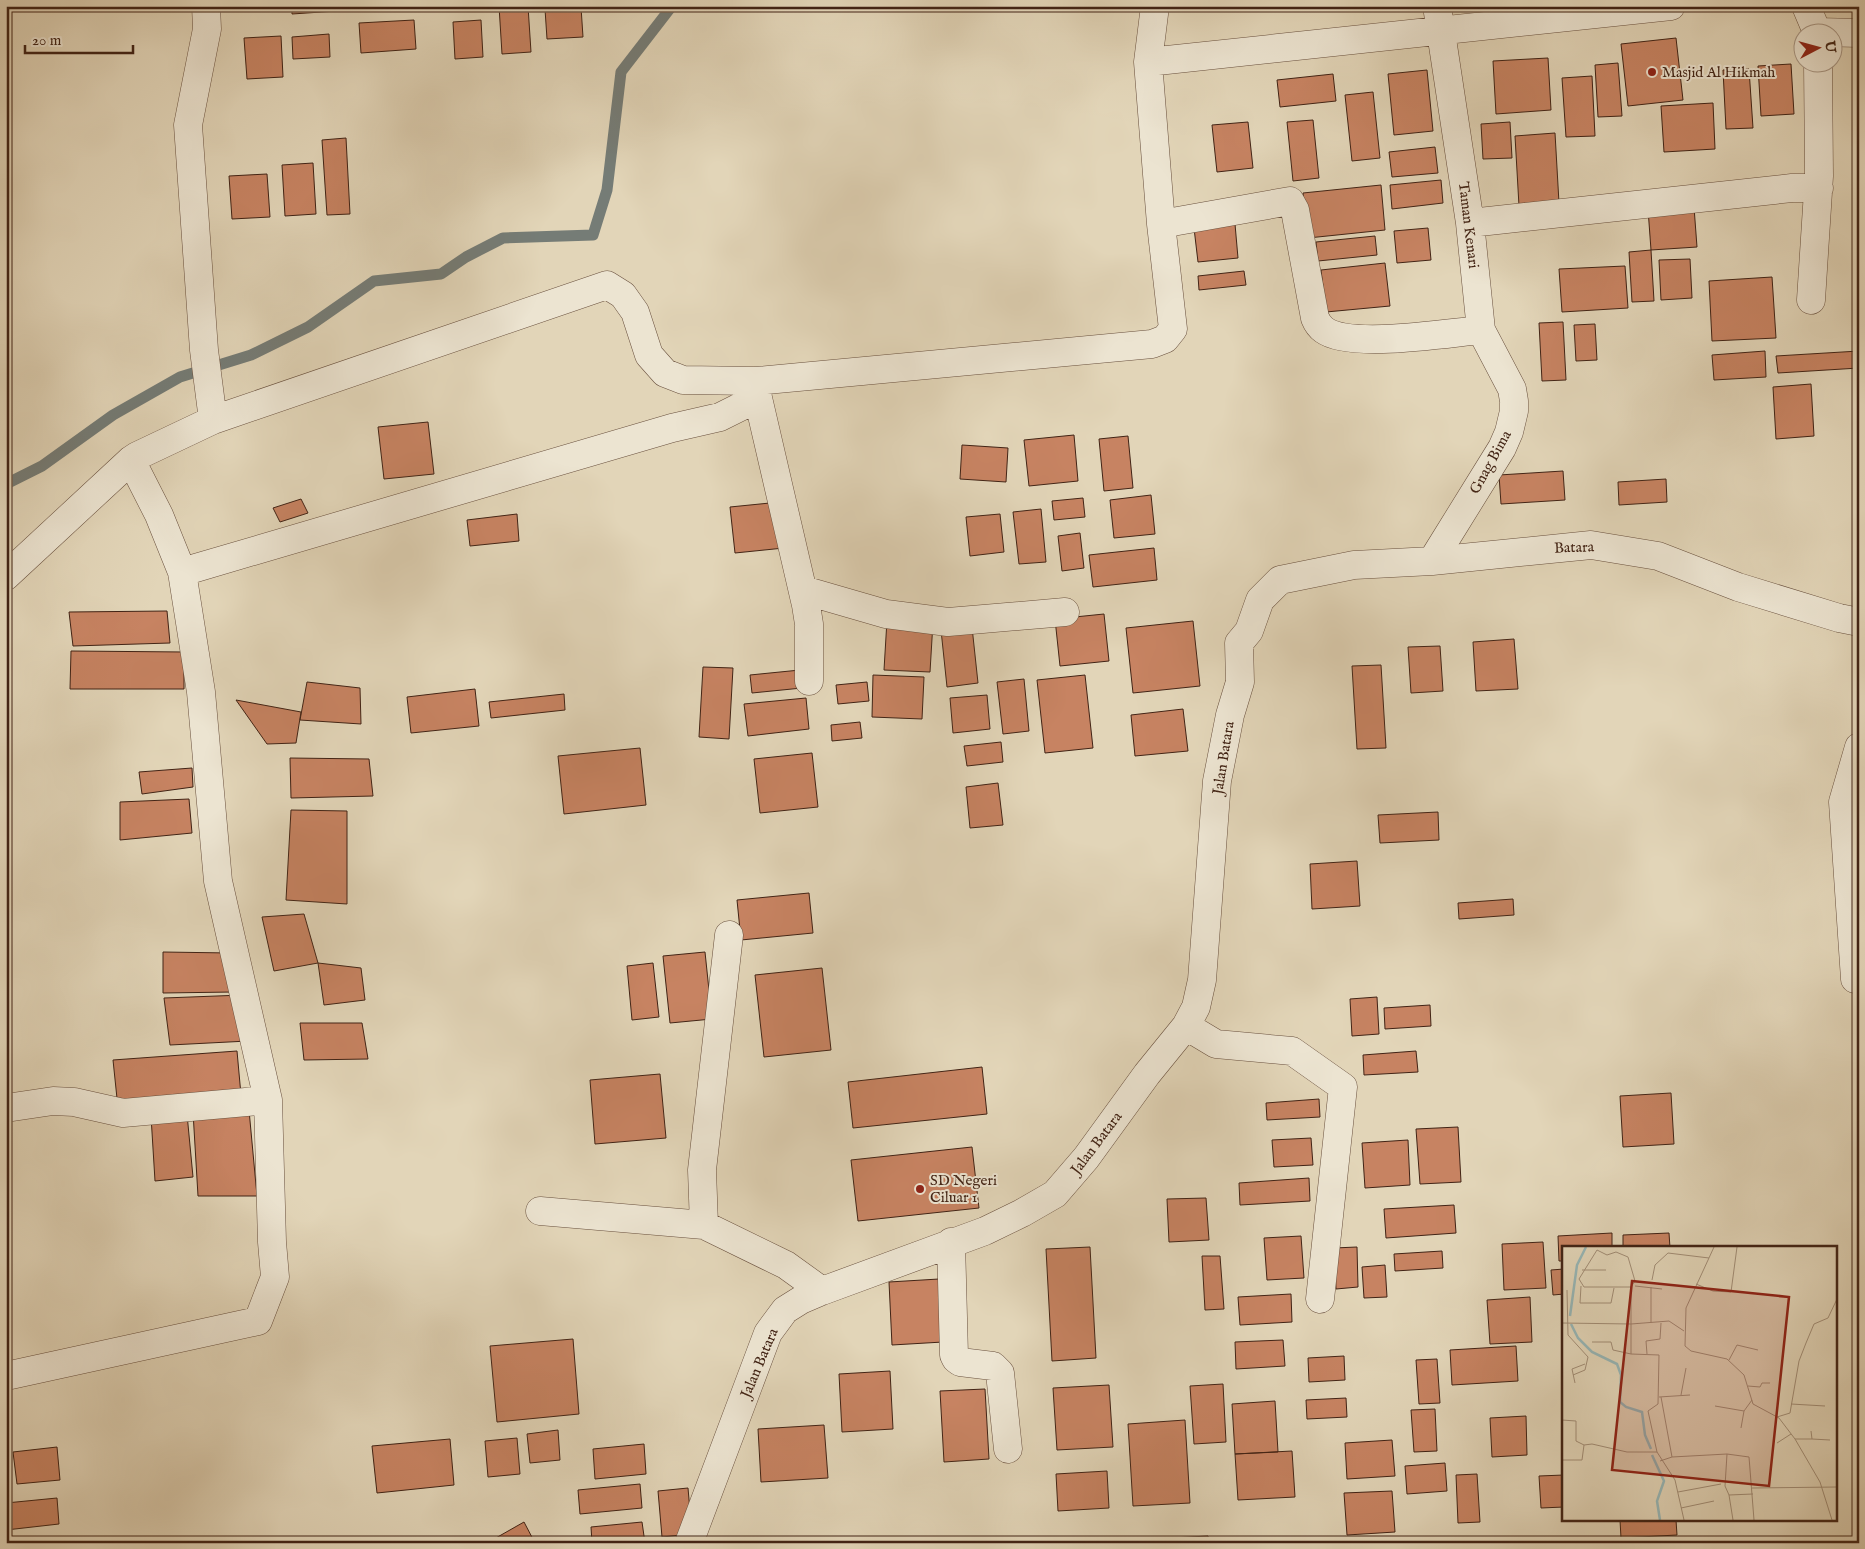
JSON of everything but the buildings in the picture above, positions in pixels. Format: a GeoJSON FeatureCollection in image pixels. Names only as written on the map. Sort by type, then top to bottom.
{"type":"FeatureCollection","features":[{"type":"Feature","properties":{"kind":"street"},"geometry":{"type":"LineString","coordinates":[[206,6],[207,28],[188,126],[204,350],[213,420]]}},
{"type":"Feature","properties":{"kind":"street"},"geometry":{"type":"LineString","coordinates":[[6,576],[131,460],[213,420],[607,285],[623,295],[635,312],[650,355],[664,373],[683,380],[757,390],[1152,344],[1165,339],[1173,329],[1161,224],[1148,62],[1155,6]]}},
{"type":"Feature","properties":{"kind":"street"},"geometry":{"type":"LineString","coordinates":[[1148,62],[1446,18],[1671,6]]}},
{"type":"Feature","properties":{"kind":"street"},"geometry":{"type":"LineString","coordinates":[[1806,6],[1813,22]]}},
{"type":"Feature","properties":{"kind":"street","name":"Taman Kenari"},"geometry":{"type":"LineString","coordinates":[[1446,18],[1481,330]]}},
{"type":"Feature","properties":{"kind":"street"},"geometry":{"type":"LineString","coordinates":[[1842,33],[1859,33]]}},
{"type":"Feature","properties":{"kind":"street"},"geometry":{"type":"LineString","coordinates":[[1812,300],[1819,188],[1818,72]]}},
{"type":"Feature","properties":{"kind":"street"},"geometry":{"type":"LineString","coordinates":[[1470,223],[1792,188],[1819,188]]}},
{"type":"Feature","properties":{"kind":"street"},"geometry":{"type":"LineString","coordinates":[[1161,224],[1290,201],[1294,206],[1313,309],[1318,324],[1324,331],[1334,335],[1366,340],[1481,330]]}},
{"type":"Feature","properties":{"kind":"street","name":"Gnag Bima"},"geometry":{"type":"LineString","coordinates":[[1432,561],[1502,448],[1509,432],[1514,411],[1512,389],[1481,330]]}},
{"type":"Feature","properties":{"kind":"street"},"geometry":{"type":"LineString","coordinates":[[182,572],[672,428],[720,417],[757,390]]}},
{"type":"Feature","properties":{"kind":"street"},"geometry":{"type":"LineString","coordinates":[[757,390],[803,590],[809,624],[809,681]]}},
{"type":"Feature","properties":{"kind":"street"},"geometry":{"type":"LineString","coordinates":[[6,1376],[258,1321],[275,1277],[272,1242],[268,1100],[218,880],[201,692],[182,572],[159,516],[131,460]]}},
{"type":"Feature","properties":{"kind":"street","name":"Batara"},"geometry":{"type":"LineString","coordinates":[[1280,580],[1354,565],[1432,561],[1591,544],[1658,556],[1738,587],[1859,622]]}},
{"type":"Feature","properties":{"kind":"street","name":"Jalan Batara"},"geometry":{"type":"LineString","coordinates":[[689,1543],[768,1333],[785,1310],[801,1300],[822,1291],[985,1231],[1055,1194],[1086,1158],[1147,1074],[1186,1026],[1196,1006],[1202,980],[1218,781],[1230,715],[1240,682],[1239,643],[1248,631],[1260,600],[1280,580]]}},
{"type":"Feature","properties":{"kind":"street"},"geometry":{"type":"LineString","coordinates":[[803,590],[886,614],[948,622],[1065,612]]}},
{"type":"Feature","properties":{"kind":"street"},"geometry":{"type":"LineString","coordinates":[[1859,747],[1843,802],[1855,979],[1859,979]]}},
{"type":"Feature","properties":{"kind":"street"},"geometry":{"type":"LineString","coordinates":[[704,1225],[702,1170],[729,935]]}},
{"type":"Feature","properties":{"kind":"street"},"geometry":{"type":"LineString","coordinates":[[1186,1026],[1216,1044],[1292,1050],[1343,1087],[1320,1299]]}},
{"type":"Feature","properties":{"kind":"street"},"geometry":{"type":"LineString","coordinates":[[6,1108],[53,1101],[74,1102],[123,1113],[268,1100]]}},
{"type":"Feature","properties":{"kind":"street"},"geometry":{"type":"LineString","coordinates":[[540,1211],[704,1225],[786,1265],[822,1291]]}},
{"type":"Feature","properties":{"kind":"street"},"geometry":{"type":"LineString","coordinates":[[951,1242],[954,1355],[960,1362],[993,1366],[1000,1373],[1008,1449]]}},
{"type":"Feature","properties":{"kind":"waterway"},"geometry":{"type":"LineString","coordinates":[[6,484],[42,466],[113,415],[180,377],[251,355],[308,327],[374,281],[441,274],[466,257],[503,238],[593,235],[607,190],[621,72],[672,6]]}},
{"type":"Feature","properties":{"kind":"place","name":"Masjid Al Hikmah"},"geometry":{"type":"Point","coordinates":[1652,72]}},
{"type":"Feature","properties":{"kind":"place","name":"SD Negeri Ciluar 1"},"geometry":{"type":"Point","coordinates":[920,1189]}}]}
